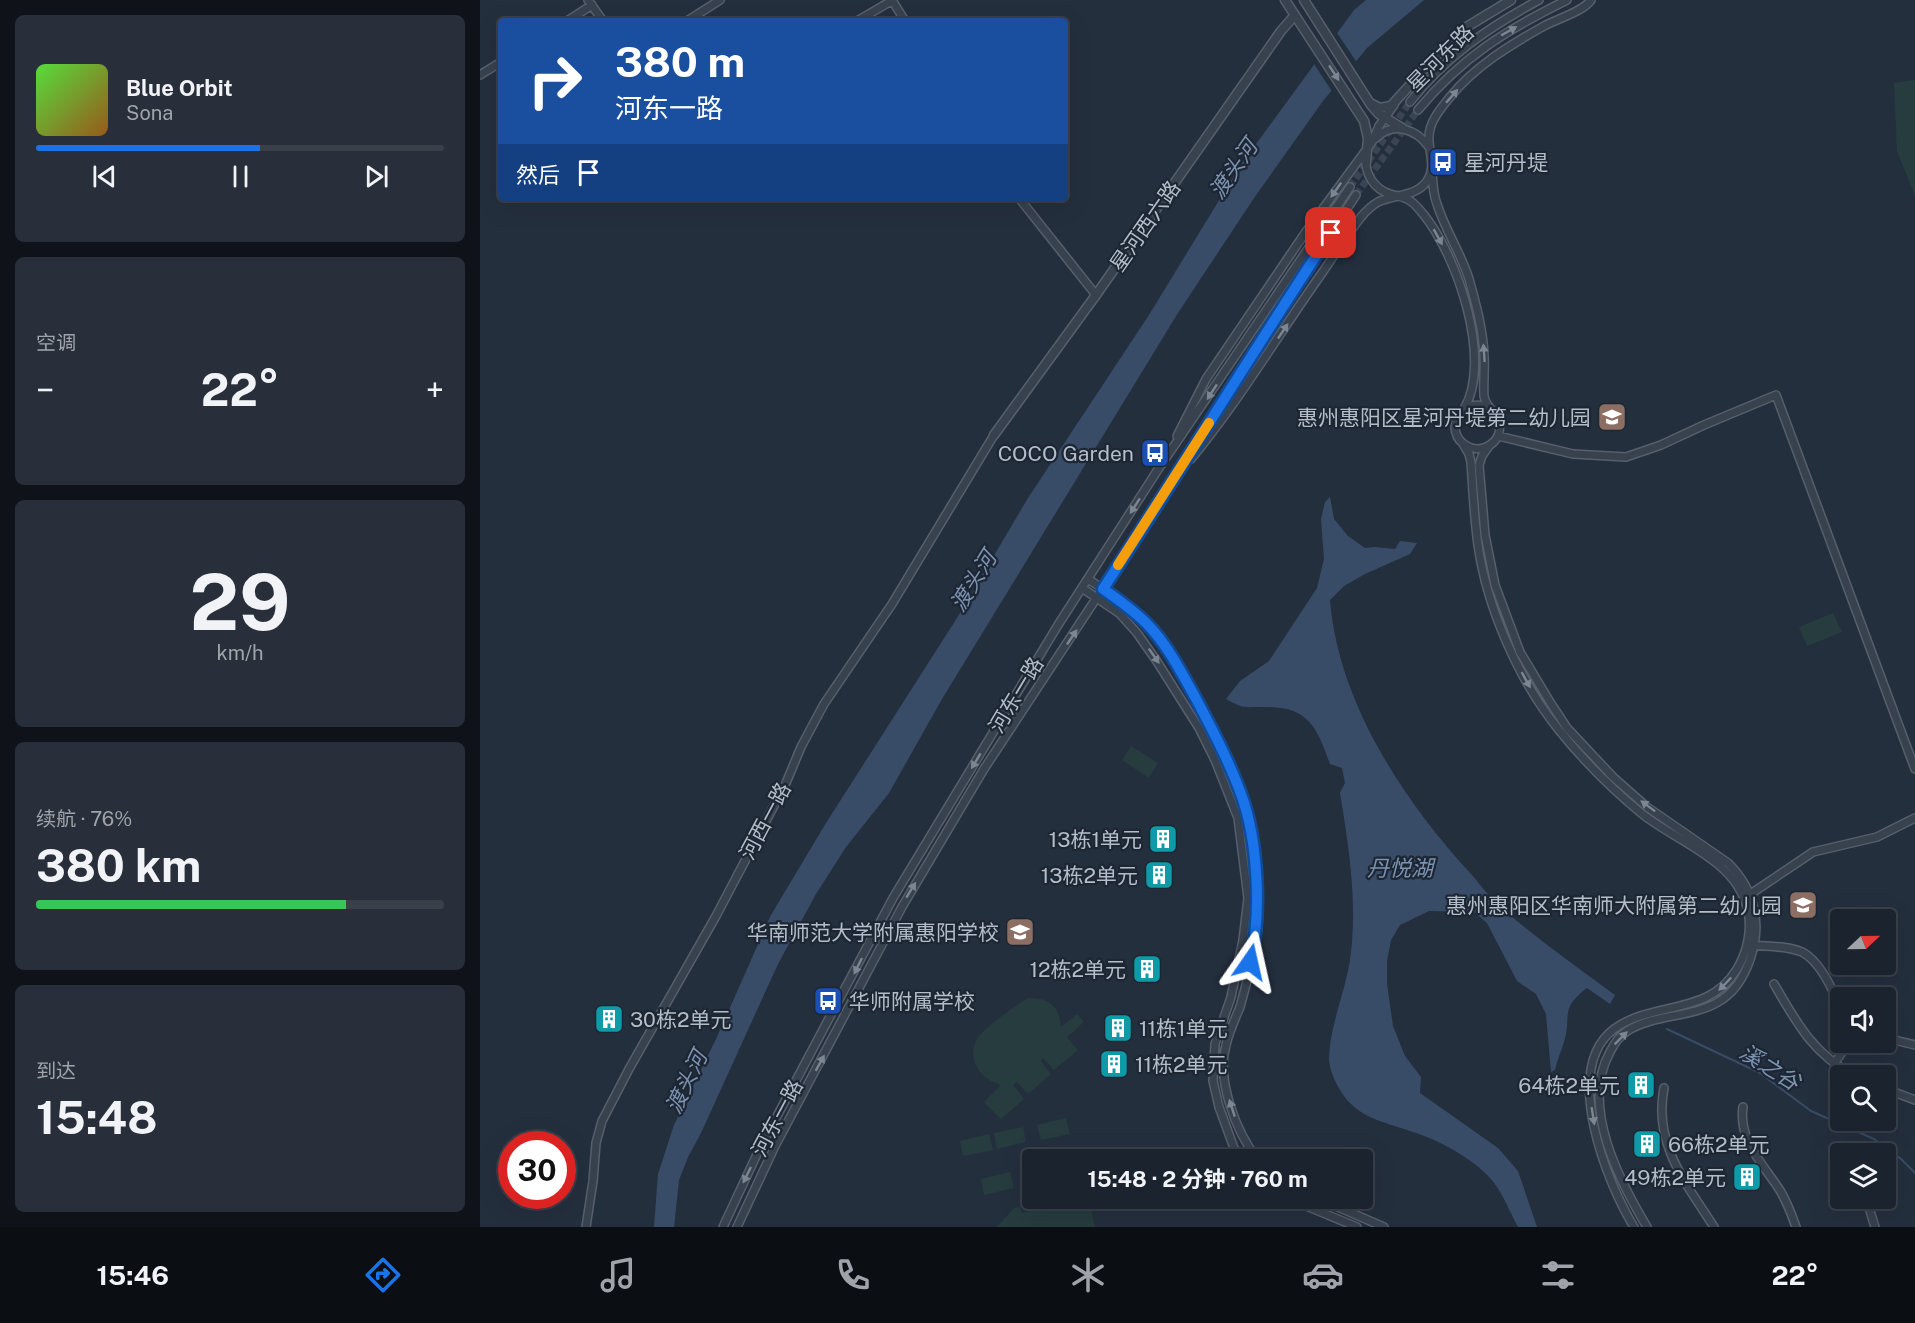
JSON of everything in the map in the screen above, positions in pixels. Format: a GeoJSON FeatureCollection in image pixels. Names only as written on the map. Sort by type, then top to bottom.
{"type":"FeatureCollection","features":[{"type":"Feature","properties":{"kind":"street"},"geometry":{"type":"LineString","coordinates":[[692,18],[720,0]]}},
{"type":"Feature","properties":{"kind":"street"},"geometry":{"type":"LineString","coordinates":[[862,18],[893,0],[903,18]]}},
{"type":"Feature","properties":{"kind":"street"},"geometry":{"type":"LineString","coordinates":[[1285,0],[1360,113],[1367,129],[1370,145]]}},
{"type":"Feature","properties":{"kind":"street","name":"星河东路"},"geometry":{"type":"LineString","coordinates":[[1370,104],[1387,108],[1466,28],[1511,0]]}},
{"type":"Feature","properties":{"kind":"street"},"geometry":{"type":"LineString","coordinates":[[1410,102],[1467,44],[1504,19],[1539,0]]}},
{"type":"Feature","properties":{"kind":"street"},"geometry":{"type":"LineString","coordinates":[[1418,110],[1445,80],[1485,46],[1567,0]]}},
{"type":"Feature","properties":{"kind":"street"},"geometry":{"type":"LineString","coordinates":[[1591,0],[1583,7],[1513,44],[1481,66],[1450,96],[1439,112],[1429,134],[1436,203],[1465,266],[1475,300],[1485,355],[1485,400],[1499,421],[1498,436],[1482,456],[1479,465],[1485,535],[1495,585],[1520,652],[1568,728],[1587,751],[1647,807],[1728,862],[1738,873],[1756,920],[1745,971],[1730,994],[1706,1008],[1644,1023],[1626,1031],[1615,1043],[1602,1070],[1601,1106],[1611,1157],[1620,1179],[1647,1227]]}},
{"type":"Feature","properties":{"kind":"street"},"geometry":{"type":"LineString","coordinates":[[1308,2],[1319,24],[1370,104],[1384,118],[1423,138],[1430,147]]}},
{"type":"Feature","properties":{"kind":"street"},"geometry":{"type":"LineString","coordinates":[[571,18],[590,3],[601,18]]}},
{"type":"Feature","properties":{"kind":"street","name":"星河西六路"},"geometry":{"type":"LineString","coordinates":[[994,435],[1096,296],[1281,31],[1295,15]]}},
{"type":"Feature","properties":{"kind":"street"},"geometry":{"type":"LineString","coordinates":[[480,75],[498,64]]}},
{"type":"Feature","properties":{"kind":"street"},"geometry":{"type":"LineString","coordinates":[[1404,93],[1384,118],[1370,145],[1366,162],[1367,172],[1372,182],[1380,189],[1410,200],[1432,226],[1449,256],[1466,306],[1474,363],[1473,387],[1471,398],[1459,415],[1455,429],[1471,462],[1478,546],[1500,621],[1528,684],[1558,728],[1606,781],[1644,815],[1676,834],[1725,870],[1746,897]]}},
{"type":"Feature","properties":{"kind":"street"},"geometry":{"type":"LineString","coordinates":[[1167,457],[1206,379],[1305,233],[1380,134],[1390,129],[1402,128]]}},
{"type":"Feature","properties":{"kind":"street"},"geometry":{"type":"LineString","coordinates":[[1174,480],[1235,404],[1304,298],[1360,218],[1379,202],[1410,194],[1419,189],[1427,181],[1432,170]]}},
{"type":"Feature","properties":{"kind":"street","name":"河东一路"},"geometry":{"type":"LineString","coordinates":[[723,1227],[758,1152],[893,898],[1082,588],[1167,457],[1350,187]]}},
{"type":"Feature","properties":{"kind":"street","name":"河东一路"},"geometry":{"type":"LineString","coordinates":[[737,1227],[765,1166],[902,907],[984,769],[1174,480],[1267,330],[1356,195]]}},
{"type":"Feature","properties":{"kind":"street"},"geometry":{"type":"LineString","coordinates":[[1021,201],[1096,296]]}},
{"type":"Feature","properties":{"kind":"street"},"geometry":{"type":"LineString","coordinates":[[1498,436],[1573,454],[1626,457],[1661,445],[1776,395],[1915,769]]}},
{"type":"Feature","properties":{"kind":"street"},"geometry":{"type":"LineString","coordinates":[[1464,409],[1478,405],[1491,409]]}},
{"type":"Feature","properties":{"kind":"street","name":"河西一路"},"geometry":{"type":"LineString","coordinates":[[586,1227],[596,1143],[603,1121],[624,1080],[716,916],[786,783],[801,747],[824,704],[892,604],[994,435]]}},
{"type":"Feature","properties":{"kind":"street"},"geometry":{"type":"LineString","coordinates":[[1463,444],[1474,449],[1489,446]]}},
{"type":"Feature","properties":{"kind":"street"},"geometry":{"type":"LineString","coordinates":[[1088,579],[1132,610],[1163,643],[1202,709],[1244,804],[1257,883],[1256,940],[1240,1004],[1225,1047],[1224,1074],[1227,1093],[1237,1123],[1249,1149]]}},
{"type":"Feature","properties":{"kind":"street"},"geometry":{"type":"LineString","coordinates":[[1082,588],[1119,613],[1137,633],[1182,699],[1215,760],[1238,818],[1248,898],[1243,940],[1231,998],[1215,1044],[1213,1081],[1235,1149]]}},
{"type":"Feature","properties":{"kind":"street"},"geometry":{"type":"LineString","coordinates":[[1746,897],[1813,852],[1878,837],[1915,818]]}},
{"type":"Feature","properties":{"kind":"street"},"geometry":{"type":"LineString","coordinates":[[1750,946],[1789,949],[1802,953],[1814,962],[1830,989]]}},
{"type":"Feature","properties":{"kind":"street"},"geometry":{"type":"LineString","coordinates":[[1634,1227],[1622,1208],[1602,1161],[1590,1091],[1593,1062],[1600,1046],[1612,1031],[1627,1021],[1646,1014],[1694,1003],[1719,990],[1735,972],[1750,946]]}},
{"type":"Feature","properties":{"kind":"street"},"geometry":{"type":"LineString","coordinates":[[1774,984],[1802,1030],[1816,1048],[1834,1064],[1842,1053]]}},
{"type":"Feature","properties":{"kind":"street"},"geometry":{"type":"LineString","coordinates":[[1896,1040],[1915,1045]]}},
{"type":"Feature","properties":{"kind":"street"},"geometry":{"type":"LineString","coordinates":[[1664,1088],[1661,1106],[1663,1127],[1670,1151],[1677,1170],[1714,1227]]}},
{"type":"Feature","properties":{"kind":"street"},"geometry":{"type":"LineString","coordinates":[[1896,1093],[1915,1100]]}},
{"type":"Feature","properties":{"kind":"street"},"geometry":{"type":"LineString","coordinates":[[1743,1107],[1741,1120],[1744,1136],[1782,1195],[1796,1227]]}},
{"type":"Feature","properties":{"kind":"street"},"geometry":{"type":"LineString","coordinates":[[1314,1209],[1358,1227]]}},
{"type":"Feature","properties":{"kind":"street"},"geometry":{"type":"LineString","coordinates":[[1342,1209],[1384,1227]]}},
{"type":"Feature","properties":{"kind":"street"},"geometry":{"type":"LineString","coordinates":[[1869,1209],[1875,1227]]}},
{"type":"Feature","properties":{"kind":"green space"},"geometry":{"type":"Polygon","coordinates":[[[1915,80],[1915,196],[1897,151],[1894,83],[1915,80]]]}},
{"type":"Feature","properties":{"kind":"green space"},"geometry":{"type":"Polygon","coordinates":[[[1833,613],[1842,632],[1807,646],[1799,627],[1833,613]]]}},
{"type":"Feature","properties":{"kind":"green space"},"geometry":{"type":"Polygon","coordinates":[[[1131,746],[1158,763],[1149,778],[1122,760],[1131,746]]]}},
{"type":"Feature","properties":{"kind":"green space"},"geometry":{"type":"Polygon","coordinates":[[[1028,998],[1036,998],[1052,1005],[1058,1014],[1061,1027],[1077,1014],[1084,1022],[1067,1037],[1078,1050],[1054,1070],[1043,1058],[1041,1061],[1051,1074],[1028,1094],[1017,1082],[1013,1085],[1024,1099],[1001,1119],[984,1102],[1001,1085],[987,1079],[977,1068],[973,1054],[974,1047],[977,1039],[986,1029],[1028,998]]]}},
{"type":"Feature","properties":{"kind":"green space"},"geometry":{"type":"Polygon","coordinates":[[[1066,1118],[1070,1134],[1041,1140],[1037,1125],[1066,1118]]]}},
{"type":"Feature","properties":{"kind":"green space"},"geometry":{"type":"Polygon","coordinates":[[[1023,1127],[1026,1142],[997,1149],[994,1133],[1023,1127]]]}},
{"type":"Feature","properties":{"kind":"green space"},"geometry":{"type":"Polygon","coordinates":[[[989,1134],[993,1150],[963,1156],[960,1141],[989,1134]]]}},
{"type":"Feature","properties":{"kind":"green space"},"geometry":{"type":"Polygon","coordinates":[[[1010,1172],[1014,1188],[984,1195],[981,1179],[1010,1172]]]}},
{"type":"Feature","properties":{"kind":"green space"},"geometry":{"type":"Polygon","coordinates":[[[1020,1207],[1022,1213],[1040,1209],[1091,1209],[1095,1227],[997,1227],[1014,1208],[1020,1207]]]}},
{"type":"Feature","properties":{"kind":"water"},"geometry":{"type":"Polygon","coordinates":[[[1366,0],[1424,0],[1367,48],[1323,101],[1254,198],[1178,313],[942,699],[889,793],[846,847],[816,894],[778,964],[688,1157],[679,1180],[674,1227],[654,1227],[658,1174],[674,1125],[717,1037],[771,915],[826,823],[957,618],[1028,498],[1149,315],[1240,166],[1354,10],[1366,0]]]}},
{"type":"Feature","properties":{"kind":"water","name":"丹悦湖"},"geometry":{"type":"Polygon","coordinates":[[[1330,497],[1334,519],[1348,536],[1365,548],[1395,549],[1400,541],[1417,543],[1410,554],[1344,586],[1330,600],[1336,638],[1346,676],[1378,748],[1422,816],[1494,901],[1615,995],[1610,1004],[1587,988],[1578,995],[1570,1007],[1564,1042],[1555,1070],[1551,1072],[1546,1014],[1536,994],[1517,981],[1487,923],[1474,912],[1429,911],[1400,925],[1391,940],[1387,961],[1387,984],[1393,1026],[1405,1056],[1421,1077],[1420,1093],[1498,1148],[1518,1171],[1537,1227],[1518,1227],[1490,1178],[1470,1160],[1446,1146],[1371,1117],[1357,1109],[1342,1094],[1331,1070],[1330,1046],[1350,960],[1353,918],[1349,855],[1340,793],[1345,783],[1342,768],[1330,764],[1320,738],[1308,720],[1300,714],[1278,708],[1244,707],[1226,699],[1240,681],[1269,661],[1317,588],[1324,559],[1321,519],[1325,502],[1330,497]]]}},
{"type":"Feature","properties":{"kind":"pier"},"geometry":{"type":"Polygon","coordinates":[[[1335,30],[1358,64],[1333,93],[1312,61],[1335,30]]]}},
{"type":"Feature","properties":{"kind":"waterway","name":"溪之谷"},"geometry":{"type":"LineString","coordinates":[[1667,1029],[1760,1073],[1811,1111],[1874,1139],[1901,1159],[1915,1173]]}},
{"type":"Feature","properties":{"kind":"tunnel"},"geometry":{"type":"LineString","coordinates":[[1350,187],[1410,102]]}},
{"type":"Feature","properties":{"kind":"tunnel"},"geometry":{"type":"LineString","coordinates":[[1356,195],[1418,110]]}},
{"type":"Feature","properties":{"kind":"slow traffic"},"geometry":{"type":"LineString","coordinates":[[1118,565],[1209,423]]}},
{"type":"Feature","properties":{"kind":"place","name":"星河丹堤"},"geometry":{"type":"Point","coordinates":[1443,162]}},
{"type":"Feature","properties":{"kind":"place","name":"惠州惠阳区星河丹堤第二幼儿园"},"geometry":{"type":"Point","coordinates":[1612,417]}},
{"type":"Feature","properties":{"kind":"place","name":"COCO Garden"},"geometry":{"type":"Point","coordinates":[1155,453]}},
{"type":"Feature","properties":{"kind":"place","name":"13栋1单元"},"geometry":{"type":"Point","coordinates":[1163,839]}},
{"type":"Feature","properties":{"kind":"place","name":"13栋2单元"},"geometry":{"type":"Point","coordinates":[1159,875]}},
{"type":"Feature","properties":{"kind":"place","name":"惠州惠阳区华南师大附属第二幼儿园"},"geometry":{"type":"Point","coordinates":[1803,905]}},
{"type":"Feature","properties":{"kind":"place","name":"华南师范大学附属惠阳学校"},"geometry":{"type":"Point","coordinates":[1020,932]}},
{"type":"Feature","properties":{"kind":"place","name":"12栋2单元"},"geometry":{"type":"Point","coordinates":[1147,969]}},
{"type":"Feature","properties":{"kind":"place","name":"华师附属学校"},"geometry":{"type":"Point","coordinates":[828,1001]}},
{"type":"Feature","properties":{"kind":"place","name":"30栋2单元"},"geometry":{"type":"Point","coordinates":[609,1019]}},
{"type":"Feature","properties":{"kind":"place","name":"11栋1单元"},"geometry":{"type":"Point","coordinates":[1118,1028]}},
{"type":"Feature","properties":{"kind":"place","name":"11栋2单元"},"geometry":{"type":"Point","coordinates":[1114,1064]}},
{"type":"Feature","properties":{"kind":"place","name":"64栋2单元"},"geometry":{"type":"Point","coordinates":[1641,1085]}},
{"type":"Feature","properties":{"kind":"place","name":"66栋2单元"},"geometry":{"type":"Point","coordinates":[1647,1144]}},
{"type":"Feature","properties":{"kind":"place","name":"49栋2单元"},"geometry":{"type":"Point","coordinates":[1747,1177]}},
{"type":"Feature","properties":{"kind":"route"},"geometry":{"type":"LineString","coordinates":[[1250,962],[1256,940],[1257,883],[1242,795],[1202,709],[1163,643],[1132,610],[1103,589],[1331,233]]}},
{"type":"Feature","properties":{"kind":"water label","name":"渡头河"},"geometry":{"type":"Point","coordinates":[1233,169]}},
{"type":"Feature","properties":{"kind":"water label","name":"渡头河"},"geometry":{"type":"Point","coordinates":[973,581]}},
{"type":"Feature","properties":{"kind":"water label","name":"渡头河"},"geometry":{"type":"Point","coordinates":[686,1082]}}]}
